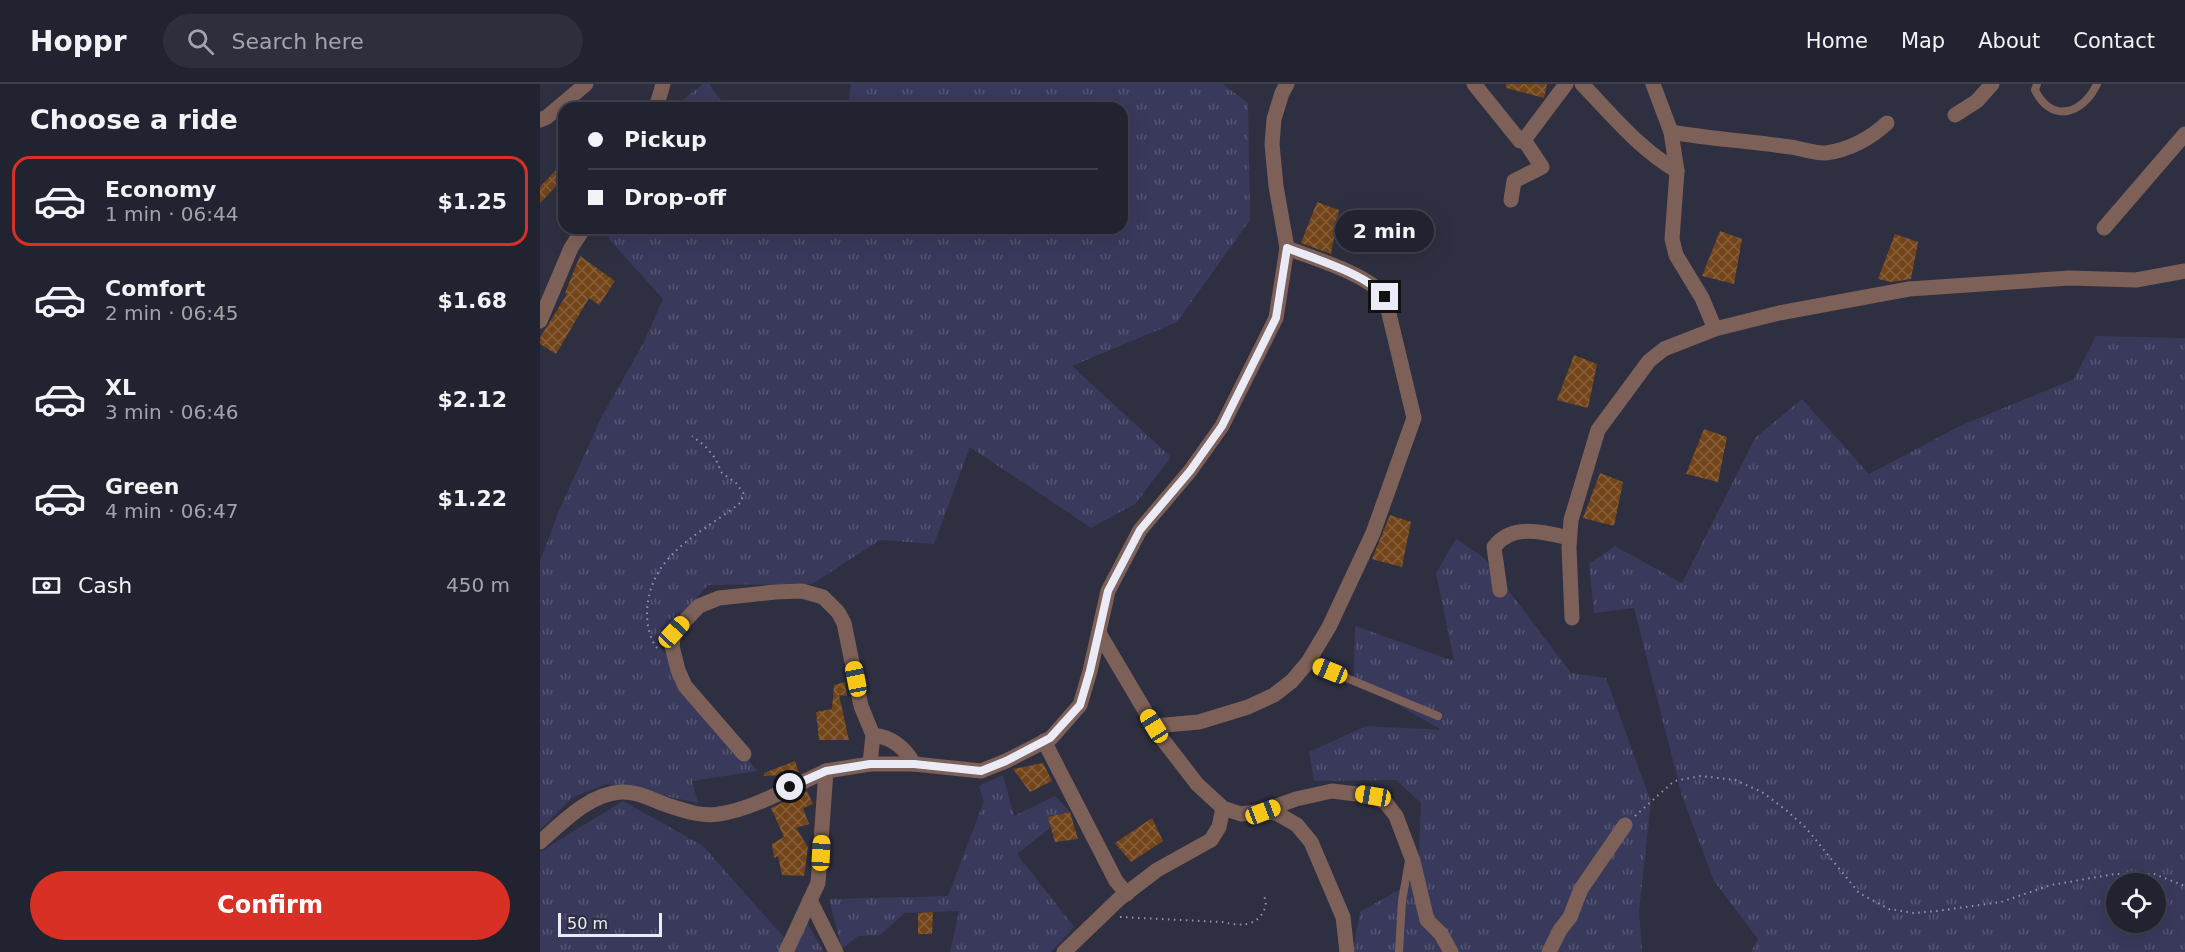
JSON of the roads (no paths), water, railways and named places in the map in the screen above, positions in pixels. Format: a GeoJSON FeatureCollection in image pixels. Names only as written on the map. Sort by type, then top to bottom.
{"type":"FeatureCollection","features":[{"type":"Feature","properties":{"kind":"street"},"geometry":{"type":"LineString","coordinates":[[564,102],[585,84]]}},
{"type":"Feature","properties":{"kind":"street"},"geometry":{"type":"LineString","coordinates":[[658,102],[663,84]]}},
{"type":"Feature","properties":{"kind":"street"},"geometry":{"type":"LineString","coordinates":[[540,842],[582,806],[604,796],[622,792],[647,797],[688,812],[717,814],[737,809],[826,771],[870,764],[914,764],[981,771],[1050,738],[1080,705],[1108,591],[1140,530],[1190,471],[1222,426],[1276,318],[1287,248],[1276,186],[1272,144],[1274,119],[1287,84]]}},
{"type":"Feature","properties":{"kind":"street"},"geometry":{"type":"LineString","coordinates":[[1474,84],[1520,141],[1524,140]]}},
{"type":"Feature","properties":{"kind":"street"},"geometry":{"type":"LineString","coordinates":[[1524,140],[1566,84]]}},
{"type":"Feature","properties":{"kind":"street"},"geometry":{"type":"LineString","coordinates":[[1582,84],[1650,154],[1677,171]]}},
{"type":"Feature","properties":{"kind":"street"},"geometry":{"type":"LineString","coordinates":[[1653,84],[1671,132],[1677,171],[1672,239],[1676,255],[1702,298],[1715,329]]}},
{"type":"Feature","properties":{"kind":"street"},"geometry":{"type":"LineString","coordinates":[[1955,115],[1977,101],[1992,84]]}},
{"type":"Feature","properties":{"kind":"street"},"geometry":{"type":"LineString","coordinates":[[540,120],[558,107]]}},
{"type":"Feature","properties":{"kind":"street"},"geometry":{"type":"LineString","coordinates":[[1671,132],[1708,139],[1790,147],[1823,153],[1840,150],[1873,136],[1887,123]]}},
{"type":"Feature","properties":{"kind":"street"},"geometry":{"type":"LineString","coordinates":[[2104,228],[2185,134]]}},
{"type":"Feature","properties":{"kind":"street"},"geometry":{"type":"LineString","coordinates":[[1511,200],[1514,181],[1542,168],[1524,140]]}},
{"type":"Feature","properties":{"kind":"street"},"geometry":{"type":"LineString","coordinates":[[540,321],[571,248],[580,234]]}},
{"type":"Feature","properties":{"kind":"street"},"geometry":{"type":"LineString","coordinates":[[1154,726],[1199,722],[1248,707],[1274,695],[1292,681],[1308,662],[1329,627],[1372,533],[1414,418],[1385,297],[1380,290],[1362,278],[1287,248]]}},
{"type":"Feature","properties":{"kind":"street"},"geometry":{"type":"LineString","coordinates":[[1572,618],[1569,538],[1571,520],[1598,430],[1649,361],[1664,349],[1715,329],[1779,313],[1909,288],[2068,278],[2136,280],[2185,271]]}},
{"type":"Feature","properties":{"kind":"street"},"geometry":{"type":"LineString","coordinates":[[1500,590],[1494,548],[1501,538],[1510,533],[1527,531],[1569,538]]}},
{"type":"Feature","properties":{"kind":"street"},"geometry":{"type":"LineString","coordinates":[[744,754],[685,686],[672,646],[674,632],[699,606],[719,598],[802,591],[823,597],[832,604],[844,623],[861,706],[873,735],[870,764]]}},
{"type":"Feature","properties":{"kind":"street"},"geometry":{"type":"LineString","coordinates":[[1099,633],[1154,726],[1197,784],[1223,808],[1241,814],[1263,812],[1278,814],[1297,825],[1311,842],[1343,917],[1347,952]]}},
{"type":"Feature","properties":{"kind":"street"},"geometry":{"type":"LineString","coordinates":[[873,735],[886,736],[908,754],[914,764]]}},
{"type":"Feature","properties":{"kind":"street"},"geometry":{"type":"LineString","coordinates":[[1044,741],[1116,881],[1127,894]]}},
{"type":"Feature","properties":{"kind":"street"},"geometry":{"type":"LineString","coordinates":[[786,952],[820,874],[826,771]]}},
{"type":"Feature","properties":{"kind":"street"},"geometry":{"type":"LineString","coordinates":[[1263,812],[1296,799],[1332,791],[1373,796],[1386,803],[1396,816],[1410,853],[1427,920],[1441,934],[1451,952]]}},
{"type":"Feature","properties":{"kind":"street"},"geometry":{"type":"LineString","coordinates":[[1064,952],[1106,911],[1157,870],[1211,840],[1219,827],[1223,808]]}},
{"type":"Feature","properties":{"kind":"street"},"geometry":{"type":"LineString","coordinates":[[1549,952],[1560,930],[1570,917],[1581,889],[1625,825]]}},
{"type":"Feature","properties":{"kind":"street"},"geometry":{"type":"LineString","coordinates":[[810,900],[836,952]]}},
{"type":"Feature","properties":{"kind":"lane"},"geometry":{"type":"LineString","coordinates":[[2037,84],[2035,90],[2038,96],[2050,108],[2060,112],[2074,110],[2094,91],[2097,84]]}},
{"type":"Feature","properties":{"kind":"lane"},"geometry":{"type":"LineString","coordinates":[[1308,662],[1438,716]]}},
{"type":"Feature","properties":{"kind":"lane"},"geometry":{"type":"LineString","coordinates":[[1399,952],[1402,901],[1410,853]]}}]}
